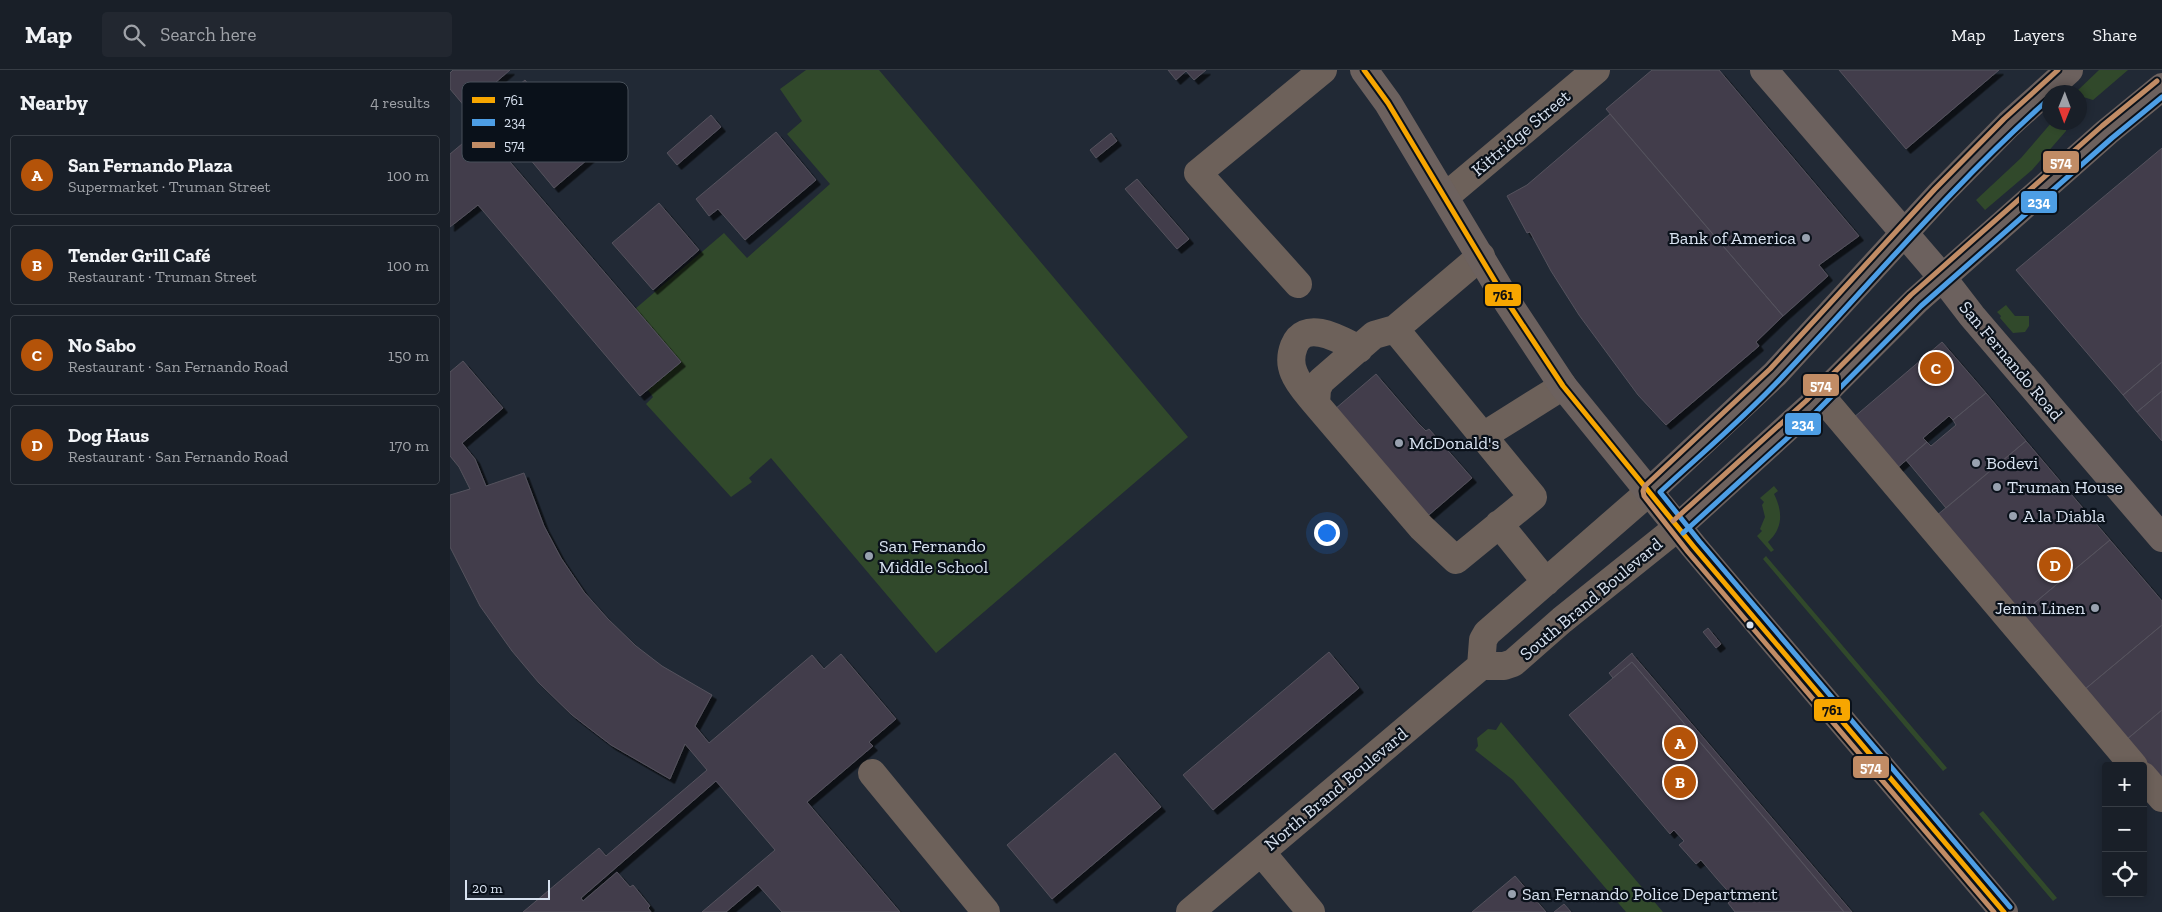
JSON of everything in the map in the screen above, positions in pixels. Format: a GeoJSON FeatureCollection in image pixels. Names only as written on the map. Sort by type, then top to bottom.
{"type":"FeatureCollection","features":[{"type":"Feature","properties":{"kind":"main road"},"geometry":{"type":"LineString","coordinates":[[1364,70],[1388,103],[1446,196],[1508,303],[1563,386],[1678,527],[2004,912]]}},
{"type":"Feature","properties":{"kind":"main road","name":"San Fernando Road"},"geometry":{"type":"LineString","coordinates":[[1764,70],[2162,538]]}},
{"type":"Feature","properties":{"kind":"main road"},"geometry":{"type":"LineString","coordinates":[[1650,491],[1775,374],[1940,194],[2009,124],[2069,70]]}},
{"type":"Feature","properties":{"kind":"main road","name":"South Brand Boulevard"},"geometry":{"type":"LineString","coordinates":[[1678,527],[1821,396],[1942,277],[2107,132],[2162,87]]}},
{"type":"Feature","properties":{"kind":"street"},"geometry":{"type":"LineString","coordinates":[[1298,284],[1198,173],[1323,70]]}},
{"type":"Feature","properties":{"kind":"street","name":"Kittridge Street"},"geometry":{"type":"LineString","coordinates":[[1446,196],[1596,70]]}},
{"type":"Feature","properties":{"kind":"street"},"geometry":{"type":"LineString","coordinates":[[1316,404],[1317,389],[1322,381],[1358,348],[1374,335],[1395,329],[1481,256]]}},
{"type":"Feature","properties":{"kind":"street"},"geometry":{"type":"LineString","coordinates":[[1358,348],[1326,334],[1313,332],[1302,335],[1295,344],[1291,357],[1294,372],[1316,404],[1421,527],[1456,560],[1532,497],[1395,329]]}},
{"type":"Feature","properties":{"kind":"street"},"geometry":{"type":"LineString","coordinates":[[1483,436],[1563,386]]}},
{"type":"Feature","properties":{"kind":"street"},"geometry":{"type":"LineString","coordinates":[[1821,396],[2131,762]]}},
{"type":"Feature","properties":{"kind":"street"},"geometry":{"type":"LineString","coordinates":[[1481,666],[1483,640],[1487,634],[1650,491]]}},
{"type":"Feature","properties":{"kind":"street"},"geometry":{"type":"LineString","coordinates":[[1499,524],[1546,582]]}},
{"type":"Feature","properties":{"kind":"street","name":"South Brand Boulevard"},"geometry":{"type":"LineString","coordinates":[[1481,666],[1504,666],[1513,663],[1600,588],[1678,527]]}},
{"type":"Feature","properties":{"kind":"street","name":"North Brand Boulevard"},"geometry":{"type":"LineString","coordinates":[[1190,912],[1481,666]]}},
{"type":"Feature","properties":{"kind":"street"},"geometry":{"type":"LineString","coordinates":[[872,773],[986,912]]}},
{"type":"Feature","properties":{"kind":"street"},"geometry":{"type":"LineString","coordinates":[[2147,781],[2162,798]]}},
{"type":"Feature","properties":{"kind":"street"},"geometry":{"type":"LineString","coordinates":[[1261,852],[1311,912]]}},
{"type":"Feature","properties":{"kind":"green space"},"geometry":{"type":"Polygon","coordinates":[[[806,70],[879,70],[1188,437],[936,653],[771,458],[749,478],[752,482],[731,497],[646,404],[653,397],[648,390],[681,362],[635,309],[724,233],[747,258],[830,184],[787,134],[802,121],[780,89],[806,70]]]}},
{"type":"Feature","properties":{"kind":"green space"},"geometry":{"type":"Polygon","coordinates":[[[2099,70],[2128,70],[2093,100],[2087,98],[2087,85],[2083,85],[2099,70]]]}},
{"type":"Feature","properties":{"kind":"green space"},"geometry":{"type":"Polygon","coordinates":[[[2045,130],[2066,130],[2032,170],[1985,210],[1976,200],[2021,158],[2045,130]]]}},
{"type":"Feature","properties":{"kind":"green space"},"geometry":{"type":"Polygon","coordinates":[[[2006,305],[2015,316],[2029,316],[2029,326],[2025,332],[2013,333],[2000,318],[2001,316],[1997,312],[2006,305]]]}},
{"type":"Feature","properties":{"kind":"green space"},"geometry":{"type":"Polygon","coordinates":[[[1774,486],[1778,491],[1774,494],[1779,507],[1780,519],[1777,531],[1768,542],[1774,550],[1771,552],[1757,536],[1762,531],[1760,529],[1765,517],[1762,505],[1764,502],[1760,498],[1774,486]]]}},
{"type":"Feature","properties":{"kind":"green space"},"geometry":{"type":"Polygon","coordinates":[[[1766,556],[1947,768],[1943,771],[1763,559],[1766,556]]]}},
{"type":"Feature","properties":{"kind":"green space"},"geometry":{"type":"Polygon","coordinates":[[[1501,722],[1663,912],[1626,912],[1513,780],[1475,750],[1478,746],[1477,738],[1488,729],[1496,730],[1501,722]]]}},
{"type":"Feature","properties":{"kind":"green space"},"geometry":{"type":"Polygon","coordinates":[[[1983,811],[2057,898],[2053,901],[1979,814],[1983,811]]]}},
{"type":"Feature","properties":{"kind":"building"},"geometry":{"type":"Polygon","coordinates":[[[453,70],[510,70],[496,82],[462,82],[462,103],[450,89],[450,73],[453,70]]]}},
{"type":"Feature","properties":{"kind":"building"},"geometry":{"type":"Polygon","coordinates":[[[1168,70],[1206,70],[1194,80],[1186,71],[1176,80],[1168,70]]]}},
{"type":"Feature","properties":{"kind":"building"},"geometry":{"type":"Polygon","coordinates":[[[1652,70],[1719,70],[1859,236],[1819,265],[1828,276],[1783,316],[1606,109],[1652,70]]]}},
{"type":"Feature","properties":{"kind":"building"},"geometry":{"type":"Polygon","coordinates":[[[1839,70],[1999,70],[1906,149],[1839,70]]]}},
{"type":"Feature","properties":{"kind":"building"},"geometry":{"type":"Polygon","coordinates":[[[1610,114],[1783,316],[1756,342],[1759,346],[1666,425],[1638,395],[1579,315],[1551,271],[1530,232],[1527,233],[1507,196],[1527,185],[1610,114]]]}},
{"type":"Feature","properties":{"kind":"building"},"geometry":{"type":"Polygon","coordinates":[[[711,115],[721,127],[677,165],[667,153],[711,115]]]}},
{"type":"Feature","properties":{"kind":"building"},"geometry":{"type":"Polygon","coordinates":[[[776,132],[816,180],[745,240],[718,209],[709,216],[696,199],[776,132]]]}},
{"type":"Feature","properties":{"kind":"building"},"geometry":{"type":"Polygon","coordinates":[[[1111,133],[1117,141],[1096,158],[1090,150],[1111,133]]]}},
{"type":"Feature","properties":{"kind":"building"},"geometry":{"type":"Polygon","coordinates":[[[462,144],[462,162],[510,162],[681,362],[640,396],[478,205],[450,227],[450,154],[462,144]]]}},
{"type":"Feature","properties":{"kind":"building"},"geometry":{"type":"Polygon","coordinates":[[[2162,148],[2162,362],[2123,395],[2016,270],[2162,148]]]}},
{"type":"Feature","properties":{"kind":"building"},"geometry":{"type":"Polygon","coordinates":[[[532,162],[585,162],[554,188],[532,162]]]}},
{"type":"Feature","properties":{"kind":"building"},"geometry":{"type":"Polygon","coordinates":[[[1137,179],[1189,239],[1177,249],[1125,189],[1137,179]]]}},
{"type":"Feature","properties":{"kind":"building"},"geometry":{"type":"Polygon","coordinates":[[[659,203],[699,250],[653,290],[612,243],[659,203]]]}},
{"type":"Feature","properties":{"kind":"building"},"geometry":{"type":"Polygon","coordinates":[[[1942,342],[1986,393],[1953,420],[1949,416],[1923,438],[1927,442],[1896,469],[1853,418],[1942,342]]]}},
{"type":"Feature","properties":{"kind":"building"},"geometry":{"type":"Polygon","coordinates":[[[463,361],[503,408],[462,443],[475,459],[486,486],[524,473],[544,526],[561,558],[584,592],[636,646],[662,666],[712,695],[695,726],[709,743],[812,655],[824,669],[841,654],[896,719],[869,742],[873,746],[807,802],[900,912],[782,912],[758,885],[726,912],[702,912],[775,850],[716,781],[581,898],[583,901],[617,872],[630,887],[633,885],[650,906],[648,908],[651,912],[523,912],[599,848],[606,856],[707,770],[685,744],[670,779],[611,745],[572,715],[539,683],[512,651],[480,606],[450,547],[450,495],[470,489],[459,467],[450,456],[450,372],[463,361]]]}},
{"type":"Feature","properties":{"kind":"building"},"geometry":{"type":"Polygon","coordinates":[[[2162,362],[2162,391],[2137,412],[2123,395],[2162,362]]]}},
{"type":"Feature","properties":{"kind":"building","name":"McDonald's"},"geometry":{"type":"Polygon","coordinates":[[[1376,374],[1418,423],[1426,431],[1429,429],[1472,478],[1423,520],[1328,415],[1376,374]]]}},
{"type":"Feature","properties":{"kind":"building"},"geometry":{"type":"Polygon","coordinates":[[[2162,391],[2162,441],[2137,412],[2162,391]]]}},
{"type":"Feature","properties":{"kind":"building"},"geometry":{"type":"Polygon","coordinates":[[[1986,393],[2026,441],[1946,508],[1906,460],[1927,442],[1931,446],[1956,425],[1953,420],[1986,393]]]}},
{"type":"Feature","properties":{"kind":"building"},"geometry":{"type":"Polygon","coordinates":[[[2026,441],[2110,540],[2020,615],[1936,516],[2026,441]]]}},
{"type":"Feature","properties":{"kind":"building","name":"Jenin Linen"},"geometry":{"type":"Polygon","coordinates":[[[2110,540],[2162,601],[2162,625],[2084,690],[2020,615],[2110,540]]]}},
{"type":"Feature","properties":{"kind":"building"},"geometry":{"type":"Polygon","coordinates":[[[2162,625],[2162,710],[2126,740],[2084,690],[2162,625]]]}},
{"type":"Feature","properties":{"kind":"building"},"geometry":{"type":"Polygon","coordinates":[[[1708,628],[1721,644],[1716,648],[1703,632],[1708,628]]]}},
{"type":"Feature","properties":{"kind":"building"},"geometry":{"type":"Polygon","coordinates":[[[1329,652],[1359,688],[1213,810],[1183,775],[1329,652]]]}},
{"type":"Feature","properties":{"kind":"building"},"geometry":{"type":"Polygon","coordinates":[[[1632,653],[1852,912],[1844,912],[1632,662],[1613,678],[1609,673],[1632,653]]]}},
{"type":"Feature","properties":{"kind":"building"},"geometry":{"type":"Polygon","coordinates":[[[1632,662],[1844,912],[1735,912],[1728,903],[1734,898],[1701,860],[1696,864],[1679,845],[1684,841],[1674,830],[1670,834],[1569,715],[1632,662]]]}},
{"type":"Feature","properties":{"kind":"building"},"geometry":{"type":"Polygon","coordinates":[[[2162,710],[2162,783],[2147,765],[2147,762],[2144,762],[2126,740],[2162,710]]]}},
{"type":"Feature","properties":{"kind":"building"},"geometry":{"type":"Polygon","coordinates":[[[1115,753],[1161,807],[1052,899],[1007,845],[1115,753]]]}},
{"type":"Feature","properties":{"kind":"building","name":"San Fernando Police Department"},"geometry":{"type":"Polygon","coordinates":[[[1515,876],[1546,912],[1472,912],[1515,876]]]}},
{"type":"Feature","properties":{"kind":"building","name":"San Fernando Police Department"},"geometry":{"type":"Polygon","coordinates":[[[1564,904],[1571,912],[1554,912],[1564,904]]]}},
{"type":"Feature","properties":{"kind":"transit line","name":"761"},"geometry":{"type":"LineString","coordinates":[[1364,70],[1388,103],[1508,303],[1563,386],[1694,547],[2004,912]]}},
{"type":"Feature","properties":{"kind":"transit line","name":"574"},"geometry":{"type":"LineString","coordinates":[[1994,912],[1688,552],[1644,496],[1643,491],[1645,486],[1770,369],[1935,189],[2004,119],[2058,70]]}},
{"type":"Feature","properties":{"kind":"transit line","name":"574"},"geometry":{"type":"LineString","coordinates":[[1673,521],[1806,401],[1911,295],[2102,126],[2157,81]]}},
{"type":"Feature","properties":{"kind":"transit line","name":"234"},"geometry":{"type":"LineString","coordinates":[[1683,533],[1816,412],[1921,306],[2112,138],[2162,97]]}},
{"type":"Feature","properties":{"kind":"transit line","name":"234"},"geometry":{"type":"LineString","coordinates":[[2010,907],[1700,542],[1660,492],[1768,392],[1946,199],[2042,105]]}},
{"type":"Feature","properties":{"kind":"place","name":"Bank of America"},"geometry":{"type":"Point","coordinates":[1806,238]}},
{"type":"Feature","properties":{"kind":"place","name":"No Sabo"},"geometry":{"type":"Point","coordinates":[1936,368]}},
{"type":"Feature","properties":{"kind":"place","name":"McDonald's"},"geometry":{"type":"Point","coordinates":[1399,443]}},
{"type":"Feature","properties":{"kind":"place","name":"Bodevi"},"geometry":{"type":"Point","coordinates":[1976,463]}},
{"type":"Feature","properties":{"kind":"place","name":"Truman House"},"geometry":{"type":"Point","coordinates":[1997,487]}},
{"type":"Feature","properties":{"kind":"place","name":"A la Diabla"},"geometry":{"type":"Point","coordinates":[2013,516]}},
{"type":"Feature","properties":{"kind":"place","name":"San Fernando Middle School"},"geometry":{"type":"Point","coordinates":[869,556]}},
{"type":"Feature","properties":{"kind":"place","name":"Dog Haus"},"geometry":{"type":"Point","coordinates":[2055,565]}},
{"type":"Feature","properties":{"kind":"place","name":"Jenin Linen"},"geometry":{"type":"Point","coordinates":[2095,608]}},
{"type":"Feature","properties":{"kind":"place","name":"San Fernando Plaza"},"geometry":{"type":"Point","coordinates":[1680,743]}},
{"type":"Feature","properties":{"kind":"place","name":"Tender Grill Café"},"geometry":{"type":"Point","coordinates":[1680,782]}},
{"type":"Feature","properties":{"kind":"place","name":"San Fernando Police Department"},"geometry":{"type":"Point","coordinates":[1512,894]}}]}
